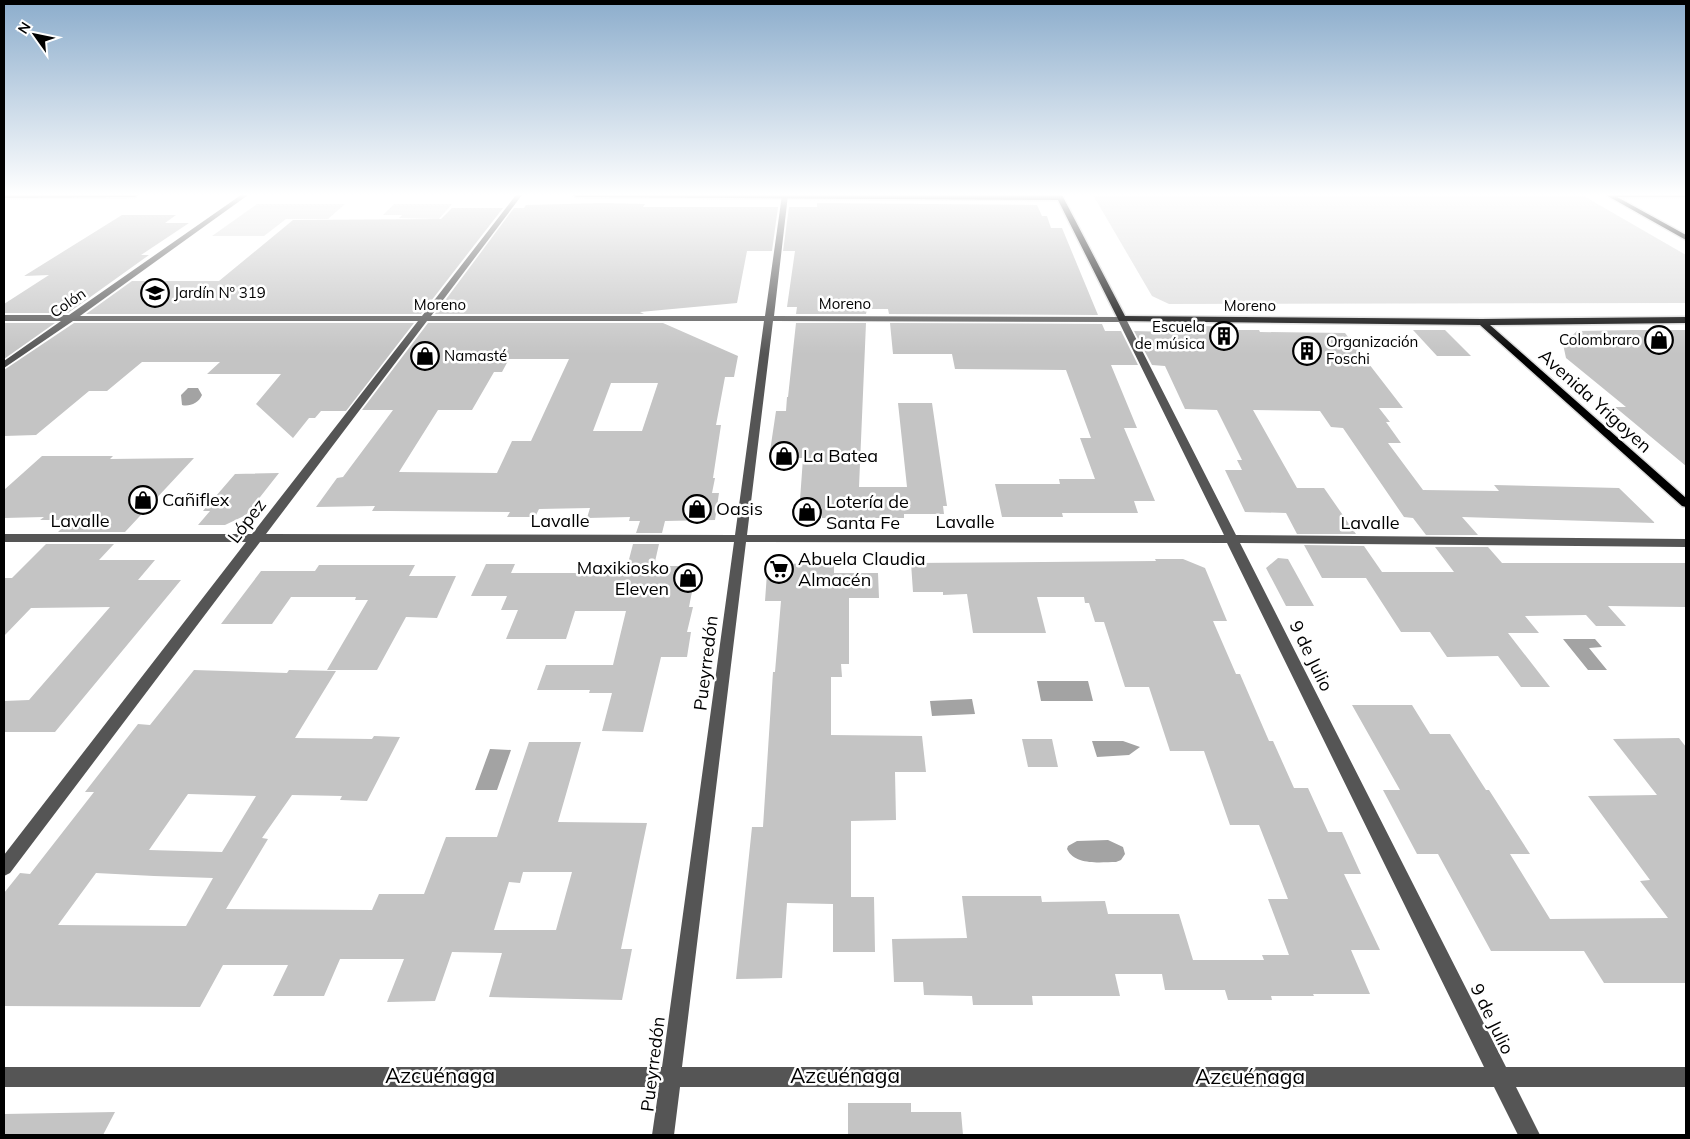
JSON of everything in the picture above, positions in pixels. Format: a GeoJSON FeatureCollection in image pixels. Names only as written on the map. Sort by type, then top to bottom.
{"type":"FeatureCollection","features":[{"type":"Feature","properties":{"kind":"main road","name":"9 de Julio"},"geometry":{"type":"LineString","coordinates":[[1086,248],[1122,319]]}},
{"type":"Feature","properties":{"kind":"main road","name":"Moreno"},"geometry":{"type":"LineString","coordinates":[[1122,319],[1482,322],[1686,320]]}},
{"type":"Feature","properties":{"kind":"main road","name":"Avenida Yrigoyen"},"geometry":{"type":"LineString","coordinates":[[1482,322],[1686,504]]}},
{"type":"Feature","properties":{"kind":"street","name":"Colón"},"geometry":{"type":"LineString","coordinates":[[4,365],[169,248]]}},
{"type":"Feature","properties":{"kind":"street","name":"López"},"geometry":{"type":"LineString","coordinates":[[4,868],[478,248]]}},
{"type":"Feature","properties":{"kind":"street","name":"Pueyrredón"},"geometry":{"type":"LineString","coordinates":[[663,1135],[779,248]]}},
{"type":"Feature","properties":{"kind":"street","name":"Moreno"},"geometry":{"type":"LineString","coordinates":[[4,318],[1122,319]]}},
{"type":"Feature","properties":{"kind":"street","name":"9 de Julio"},"geometry":{"type":"LineString","coordinates":[[1122,319],[1529,1135]]}},
{"type":"Feature","properties":{"kind":"street","name":"Lavalle"},"geometry":{"type":"LineString","coordinates":[[4,538],[1232,539],[1686,543]]}},
{"type":"Feature","properties":{"kind":"street","name":"Azcuénaga"},"geometry":{"type":"LineString","coordinates":[[4,1077],[1686,1077]]}},
{"type":"Feature","properties":{"kind":"shaded area"},"geometry":{"type":"Polygon","coordinates":[[[1124,248],[1674,248],[1686,255],[1686,303],[1169,304],[1152,296],[1124,248]]]}},
{"type":"Feature","properties":{"kind":"shaded area"},"geometry":{"type":"Polygon","coordinates":[[[188,388],[198,388],[202,395],[193,404],[182,405],[181,395],[188,388]]]}},
{"type":"Feature","properties":{"kind":"shaded area"},"geometry":{"type":"Polygon","coordinates":[[[1563,639],[1595,639],[1602,647],[1589,648],[1607,670],[1588,670],[1563,639]]]}},
{"type":"Feature","properties":{"kind":"shaded area"},"geometry":{"type":"Polygon","coordinates":[[[1037,681],[1088,681],[1093,701],[1041,701],[1037,681]]]}},
{"type":"Feature","properties":{"kind":"shaded area"},"geometry":{"type":"Polygon","coordinates":[[[972,699],[975,714],[932,716],[930,701],[972,699]]]}},
{"type":"Feature","properties":{"kind":"shaded area"},"geometry":{"type":"Polygon","coordinates":[[[1092,741],[1123,741],[1140,747],[1129,755],[1097,757],[1092,741]]]}},
{"type":"Feature","properties":{"kind":"shaded area"},"geometry":{"type":"Polygon","coordinates":[[[490,749],[511,750],[497,790],[475,790],[490,749]]]}},
{"type":"Feature","properties":{"kind":"shaded area"},"geometry":{"type":"Polygon","coordinates":[[[1108,840],[1123,847],[1125,854],[1121,860],[1116,862],[1082,861],[1067,849],[1068,846],[1077,841],[1108,840]]]}},
{"type":"Feature","properties":{"kind":"building"},"geometry":{"type":"Polygon","coordinates":[[[69,248],[151,248],[141,255],[149,255],[68,313],[4,313],[4,304],[49,275],[24,276],[69,248]]]}},
{"type":"Feature","properties":{"kind":"building"},"geometry":{"type":"Polygon","coordinates":[[[259,248],[472,248],[421,314],[86,314],[132,281],[219,281],[259,248]]]}},
{"type":"Feature","properties":{"kind":"building"},"geometry":{"type":"Polygon","coordinates":[[[484,248],[772,248],[772,251],[747,251],[737,303],[640,312],[644,314],[435,314],[484,248]]]}},
{"type":"Feature","properties":{"kind":"building"},"geometry":{"type":"Polygon","coordinates":[[[783,248],[1070,248],[1098,315],[889,314],[888,309],[867,309],[866,314],[796,314],[797,307],[787,307],[795,251],[783,251],[783,248]]]}},
{"type":"Feature","properties":{"kind":"building"},"geometry":{"type":"Polygon","coordinates":[[[4,323],[55,323],[4,359],[4,323]]]}},
{"type":"Feature","properties":{"kind":"building"},"geometry":{"type":"Polygon","coordinates":[[[74,323],[414,323],[346,411],[321,411],[315,418],[309,418],[293,438],[256,404],[281,374],[207,374],[220,362],[142,362],[107,391],[89,391],[36,435],[4,436],[4,370],[74,323]]]}},
{"type":"Feature","properties":{"kind":"building"},"geometry":{"type":"Polygon","coordinates":[[[428,323],[663,323],[738,356],[734,377],[725,377],[716,425],[721,425],[712,493],[719,493],[715,520],[665,521],[662,533],[636,533],[640,521],[629,521],[630,517],[587,518],[590,508],[539,509],[535,517],[507,517],[510,512],[372,511],[375,506],[316,507],[337,478],[343,477],[393,410],[362,410],[428,323]],[[509,359],[502,372],[494,372],[472,410],[438,410],[399,472],[497,473],[512,441],[531,441],[569,359],[509,359]],[[611,383],[593,431],[642,431],[658,383],[611,383]]]}},
{"type":"Feature","properties":{"kind":"building"},"geometry":{"type":"Polygon","coordinates":[[[796,323],[866,323],[859,487],[907,487],[898,403],[932,403],[947,506],[943,506],[944,514],[904,514],[904,518],[822,518],[822,514],[799,514],[803,458],[769,458],[776,411],[786,411],[796,323]]]}},
{"type":"Feature","properties":{"kind":"building"},"geometry":{"type":"Polygon","coordinates":[[[890,323],[1102,324],[1105,331],[1121,331],[1138,365],[1111,365],[1137,428],[1124,428],[1155,501],[1134,501],[1138,513],[1062,513],[1063,517],[1002,517],[995,484],[1060,484],[1059,479],[1095,479],[1080,438],[1091,438],[1066,370],[955,369],[952,354],[893,354],[890,323]]]}},
{"type":"Feature","properties":{"kind":"building"},"geometry":{"type":"Polygon","coordinates":[[[1200,326],[1237,327],[1238,330],[1259,330],[1260,332],[1345,333],[1403,408],[1379,408],[1390,422],[1386,422],[1401,443],[1388,443],[1423,490],[1499,491],[1494,485],[1619,488],[1655,523],[1462,517],[1478,535],[1426,535],[1413,518],[1404,517],[1343,428],[1331,427],[1320,411],[1253,410],[1297,488],[1324,488],[1356,534],[1297,534],[1286,513],[1245,512],[1225,470],[1242,470],[1237,460],[1242,460],[1217,410],[1185,409],[1165,366],[1152,365],[1134,331],[1173,332],[1172,329],[1201,329],[1200,326]]]}},
{"type":"Feature","properties":{"kind":"building"},"geometry":{"type":"Polygon","coordinates":[[[1413,330],[1445,330],[1471,356],[1437,356],[1413,330]]]}},
{"type":"Feature","properties":{"kind":"building"},"geometry":{"type":"Polygon","coordinates":[[[1686,330],[1686,466],[1615,407],[1626,407],[1566,358],[1563,344],[1577,331],[1686,330]]]}},
{"type":"Feature","properties":{"kind":"building"},"geometry":{"type":"Polygon","coordinates":[[[42,456],[113,456],[110,459],[194,458],[125,532],[58,532],[70,520],[40,520],[44,517],[4,518],[4,490],[42,456]]]}},
{"type":"Feature","properties":{"kind":"building"},"geometry":{"type":"Polygon","coordinates":[[[279,473],[246,515],[225,525],[198,525],[210,511],[203,511],[235,474],[279,473]]]}},
{"type":"Feature","properties":{"kind":"building"},"geometry":{"type":"Polygon","coordinates":[[[46,544],[114,544],[99,560],[155,560],[138,580],[181,580],[55,732],[4,732],[4,701],[29,700],[110,607],[31,608],[4,636],[4,578],[12,578],[46,544]]]}},
{"type":"Feature","properties":{"kind":"building"},"geometry":{"type":"Polygon","coordinates":[[[633,544],[659,544],[654,566],[697,566],[689,607],[693,607],[687,632],[691,632],[687,657],[661,657],[643,732],[602,731],[612,693],[589,693],[590,690],[537,690],[546,665],[613,665],[626,611],[575,611],[566,639],[506,639],[518,610],[501,610],[507,596],[471,596],[486,564],[515,564],[511,573],[626,571],[633,544]]]}},
{"type":"Feature","properties":{"kind":"building"},"geometry":{"type":"Polygon","coordinates":[[[1304,545],[1364,546],[1382,572],[1454,572],[1435,547],[1488,547],[1502,563],[1686,563],[1686,607],[1608,606],[1626,626],[1596,626],[1586,615],[1525,616],[1539,633],[1508,633],[1550,687],[1521,687],[1498,656],[1447,657],[1430,632],[1401,632],[1366,578],[1322,578],[1304,545]]]}},
{"type":"Feature","properties":{"kind":"building"},"geometry":{"type":"Polygon","coordinates":[[[1278,558],[1288,559],[1314,606],[1286,606],[1266,568],[1278,558]]]}},
{"type":"Feature","properties":{"kind":"building"},"geometry":{"type":"Polygon","coordinates":[[[1155,559],[1183,559],[1205,568],[1227,621],[1213,621],[1236,674],[1240,674],[1269,741],[1273,741],[1294,788],[1308,788],[1328,832],[1342,832],[1361,874],[1344,874],[1380,950],[1351,950],[1370,994],[1313,994],[1314,996],[1271,996],[1272,1000],[1228,1000],[1225,990],[1165,990],[1162,974],[1115,974],[1120,996],[1032,996],[1033,1005],[973,1005],[972,996],[924,995],[923,982],[894,982],[892,939],[967,938],[962,896],[1041,896],[1042,902],[1105,901],[1108,914],[1179,914],[1193,960],[1264,960],[1262,955],[1289,955],[1268,899],[1288,899],[1259,825],[1230,825],[1204,751],[1170,751],[1149,687],[1125,687],[1104,622],[1095,622],[1089,603],[1085,603],[1084,597],[1037,597],[1046,633],[973,633],[967,594],[943,595],[943,592],[913,592],[911,563],[1156,561],[1155,559]]]}},
{"type":"Feature","properties":{"kind":"building"},"geometry":{"type":"Polygon","coordinates":[[[834,563],[834,573],[878,573],[879,598],[849,598],[849,664],[841,664],[842,677],[831,677],[831,735],[922,736],[926,772],[895,772],[896,820],[851,821],[851,897],[874,897],[875,952],[833,952],[833,904],[787,903],[782,978],[736,979],[752,827],[763,827],[773,672],[775,672],[781,601],[765,601],[767,573],[778,564],[834,563]]]}},
{"type":"Feature","properties":{"kind":"building"},"geometry":{"type":"Polygon","coordinates":[[[319,565],[415,565],[409,576],[456,576],[437,618],[406,617],[377,670],[327,670],[368,600],[355,600],[356,597],[291,597],[272,624],[221,624],[261,571],[315,571],[319,565]]]}},
{"type":"Feature","properties":{"kind":"building"},"geometry":{"type":"Polygon","coordinates":[[[194,670],[287,673],[289,670],[336,671],[295,738],[372,739],[374,736],[400,737],[367,801],[340,800],[342,796],[292,795],[262,838],[268,839],[226,909],[372,910],[379,894],[424,894],[446,837],[497,837],[529,742],[581,742],[558,822],[647,823],[621,949],[632,949],[622,1000],[489,997],[502,953],[452,952],[435,1001],[387,1002],[404,959],[340,959],[324,996],[273,996],[288,965],[223,965],[200,1007],[4,1006],[4,893],[20,873],[30,874],[94,792],[85,792],[138,724],[150,725],[194,670]],[[188,794],[149,850],[222,852],[256,796],[188,794]],[[523,872],[520,883],[509,882],[494,930],[556,930],[572,872],[523,872]],[[96,873],[58,925],[186,926],[213,878],[96,873]]]}},
{"type":"Feature","properties":{"kind":"building"},"geometry":{"type":"Polygon","coordinates":[[[1352,705],[1412,705],[1430,734],[1450,734],[1530,854],[1510,854],[1550,919],[1668,918],[1640,881],[1650,880],[1588,796],[1657,795],[1613,739],[1679,738],[1686,747],[1686,983],[1604,983],[1584,951],[1491,951],[1438,854],[1417,854],[1383,790],[1400,790],[1352,705]]]}},
{"type":"Feature","properties":{"kind":"building"},"geometry":{"type":"Polygon","coordinates":[[[1022,739],[1052,739],[1058,767],[1028,767],[1022,739]]]}},
{"type":"Feature","properties":{"kind":"building"},"geometry":{"type":"Polygon","coordinates":[[[848,1103],[911,1103],[911,1112],[961,1112],[963,1135],[848,1135],[848,1103]]]}},
{"type":"Feature","properties":{"kind":"building"},"geometry":{"type":"Polygon","coordinates":[[[115,1112],[103,1135],[4,1135],[4,1114],[115,1112]]]}},
{"type":"Feature","properties":{"kind":"place","name":"Jardín Nº 319"},"geometry":{"type":"Point","coordinates":[155,293]}},
{"type":"Feature","properties":{"kind":"place","name":"Escuela de música"},"geometry":{"type":"Point","coordinates":[1224,336]}},
{"type":"Feature","properties":{"kind":"place","name":"Colombraro"},"geometry":{"type":"Point","coordinates":[1659,340]}},
{"type":"Feature","properties":{"kind":"place","name":"Organización Foschi"},"geometry":{"type":"Point","coordinates":[1307,351]}},
{"type":"Feature","properties":{"kind":"place","name":"Namasté"},"geometry":{"type":"Point","coordinates":[425,356]}},
{"type":"Feature","properties":{"kind":"place","name":"La Batea"},"geometry":{"type":"Point","coordinates":[784,456]}},
{"type":"Feature","properties":{"kind":"place","name":"Cañiflex"},"geometry":{"type":"Point","coordinates":[143,500]}},
{"type":"Feature","properties":{"kind":"place","name":"Oasis"},"geometry":{"type":"Point","coordinates":[697,509]}},
{"type":"Feature","properties":{"kind":"place","name":"Lotería de Santa Fe"},"geometry":{"type":"Point","coordinates":[807,512]}},
{"type":"Feature","properties":{"kind":"place","name":"Abuela Claudia Almacén"},"geometry":{"type":"Point","coordinates":[779,569]}},
{"type":"Feature","properties":{"kind":"place","name":"Maxikiosko Eleven"},"geometry":{"type":"Point","coordinates":[688,578]}}]}
